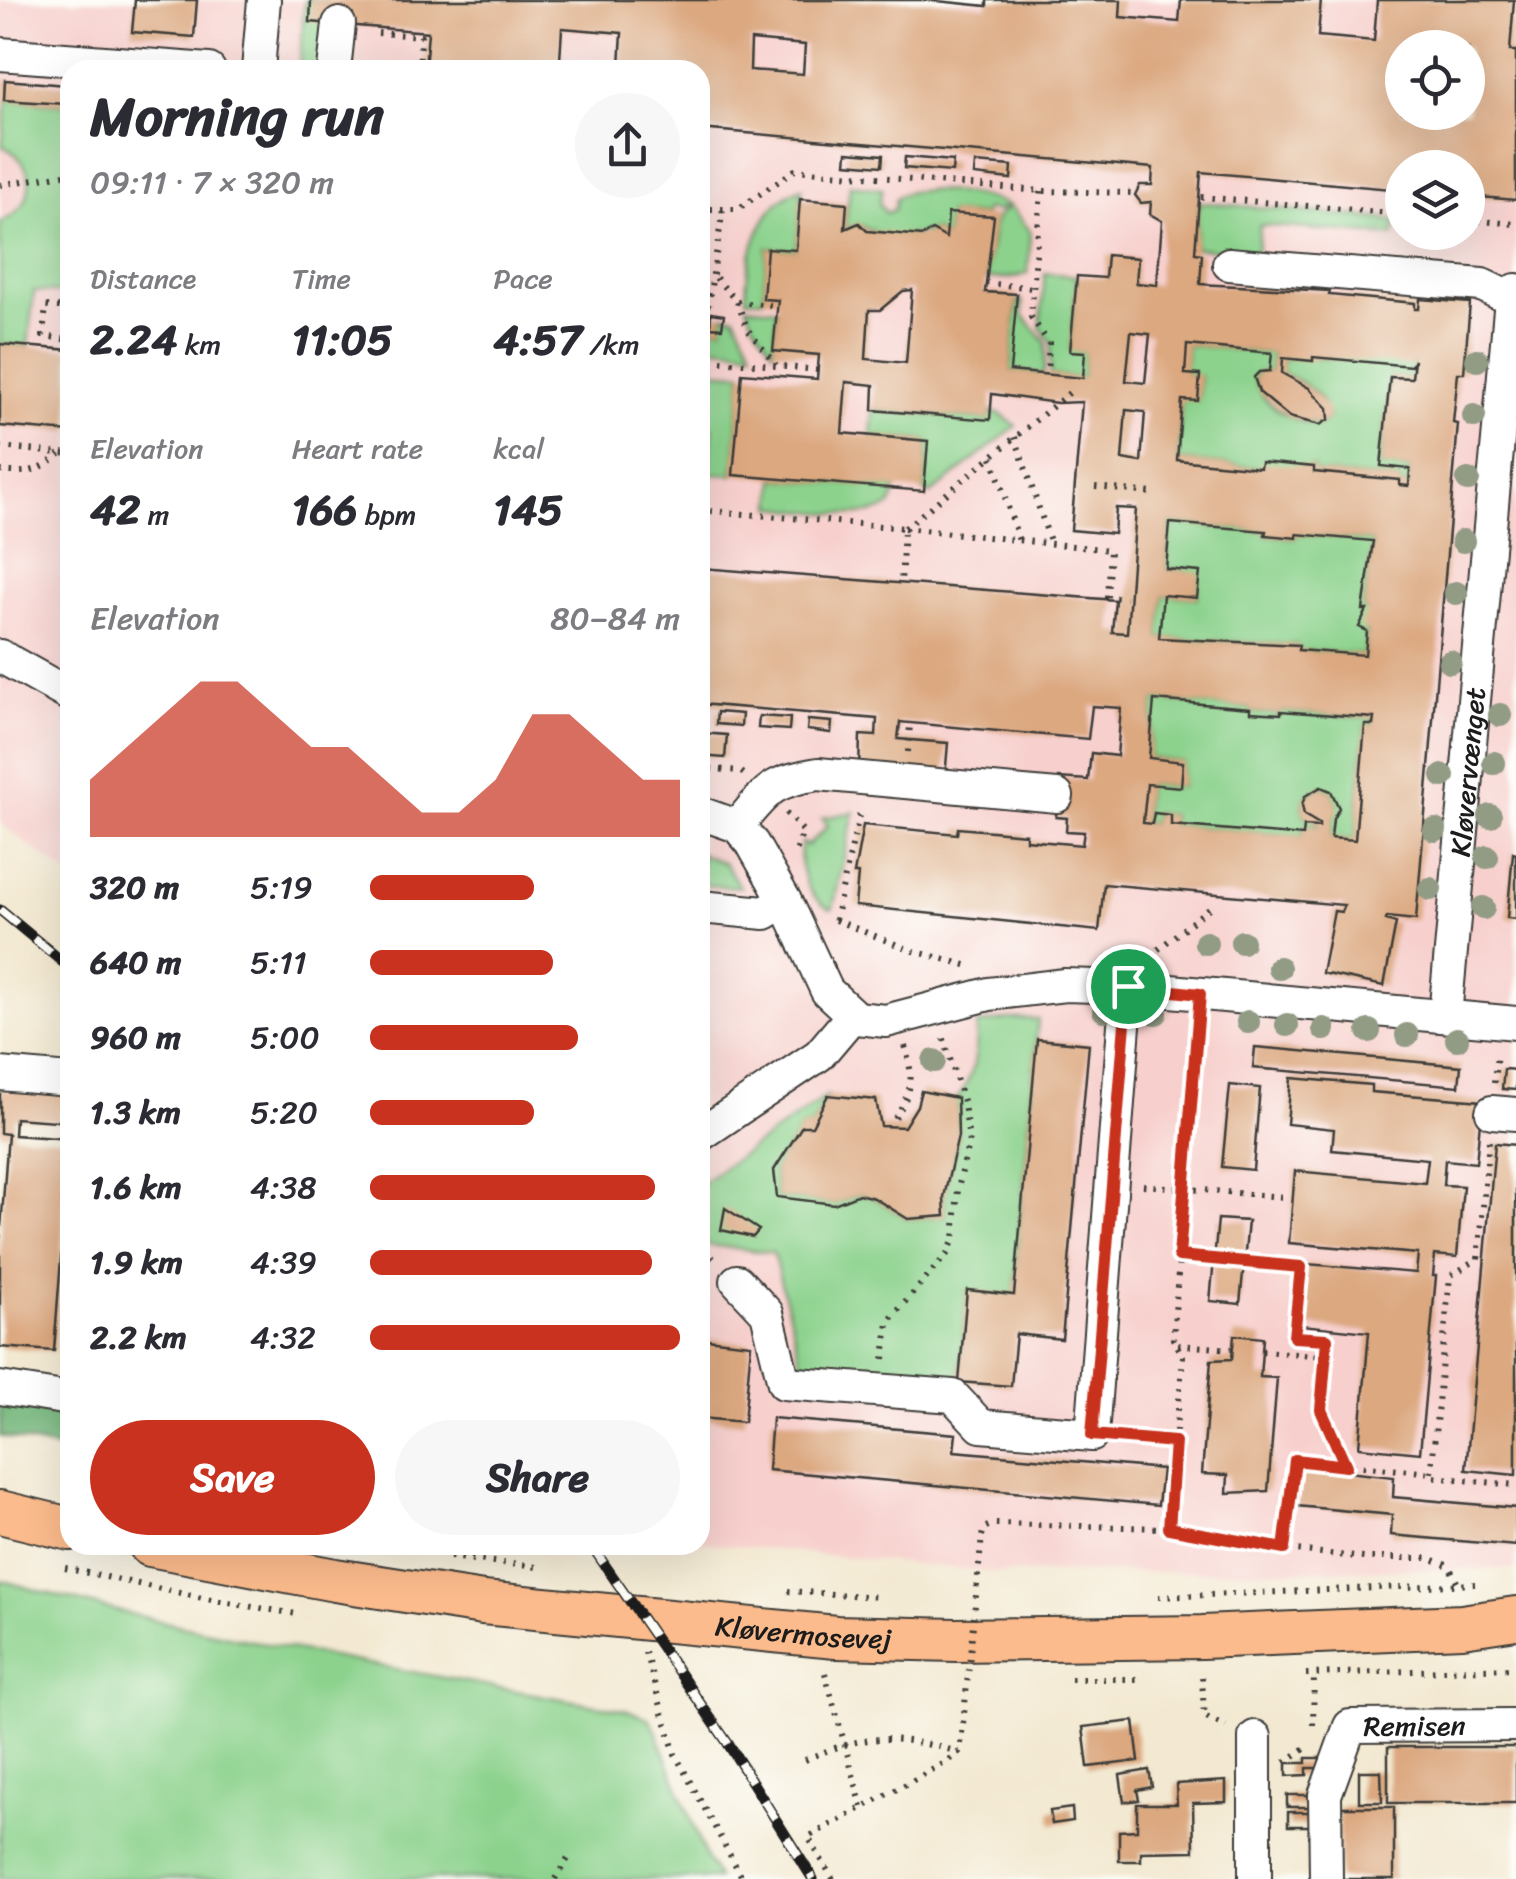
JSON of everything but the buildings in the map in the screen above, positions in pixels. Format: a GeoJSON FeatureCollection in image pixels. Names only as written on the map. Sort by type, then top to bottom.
{"type":"FeatureCollection","features":[{"type":"Feature","properties":{"kind":"main road"},"geometry":{"type":"LineString","coordinates":[[0,1512],[60,1526]]}},
{"type":"Feature","properties":{"kind":"main road","name":"Kløvermosevej"},"geometry":{"type":"LineString","coordinates":[[207,1555],[465,1600],[836,1637],[1202,1637],[1462,1626],[1516,1618]]}},
{"type":"Feature","properties":{"kind":"main road","name":"Kløvermosevej"},"geometry":{"type":"LineString","coordinates":[[1462,1626],[1516,1630]]}},
{"type":"Feature","properties":{"kind":"street"},"geometry":{"type":"LineString","coordinates":[[259,60],[264,0]]}},
{"type":"Feature","properties":{"kind":"street"},"geometry":{"type":"LineString","coordinates":[[335,60],[339,24]]}},
{"type":"Feature","properties":{"kind":"street"},"geometry":{"type":"LineString","coordinates":[[0,54],[78,60]]}},
{"type":"Feature","properties":{"kind":"street"},"geometry":{"type":"LineString","coordinates":[[1229,264],[1482,285],[1514,294]]}},
{"type":"Feature","properties":{"kind":"street","name":"Kløvervænget"},"geometry":{"type":"LineString","coordinates":[[1445,1016],[1514,294]]}},
{"type":"Feature","properties":{"kind":"street"},"geometry":{"type":"LineString","coordinates":[[0,656],[60,689]]}},
{"type":"Feature","properties":{"kind":"street"},"geometry":{"type":"LineString","coordinates":[[737,826],[766,793],[784,780],[818,774],[1058,796]]}},
{"type":"Feature","properties":{"kind":"street"},"geometry":{"type":"LineString","coordinates":[[710,817],[737,826],[752,843],[827,992],[852,1016],[870,1022],[989,994],[1132,977],[1200,994],[1516,1023]]}},
{"type":"Feature","properties":{"kind":"street"},"geometry":{"type":"LineString","coordinates":[[710,908],[765,913],[784,901]]}},
{"type":"Feature","properties":{"kind":"street"},"geometry":{"type":"LineString","coordinates":[[737,1281],[767,1314],[784,1382],[952,1396],[981,1426],[1092,1435],[1132,977]]}},
{"type":"Feature","properties":{"kind":"street"},"geometry":{"type":"LineString","coordinates":[[710,1129],[820,1055],[852,1016]]}},
{"type":"Feature","properties":{"kind":"street"},"geometry":{"type":"LineString","coordinates":[[0,1074],[60,1079]]}},
{"type":"Feature","properties":{"kind":"street"},"geometry":{"type":"LineString","coordinates":[[0,1388],[60,1385]]}},
{"type":"Feature","properties":{"kind":"street","name":"Remisen"},"geometry":{"type":"LineString","coordinates":[[1326,1879],[1325,1794],[1350,1726],[1516,1725]]}},
{"type":"Feature","properties":{"kind":"street"},"geometry":{"type":"LineString","coordinates":[[1254,1751],[1255,1879]]}},
{"type":"Feature","properties":{"kind":"path"},"geometry":{"type":"LineString","coordinates":[[378,33],[421,36],[420,60]]}},
{"type":"Feature","properties":{"kind":"path"},"geometry":{"type":"LineString","coordinates":[[710,209],[738,209],[796,170],[1041,190],[1135,193]]}},
{"type":"Feature","properties":{"kind":"path"},"geometry":{"type":"LineString","coordinates":[[0,185],[60,175]]}},
{"type":"Feature","properties":{"kind":"path"},"geometry":{"type":"LineString","coordinates":[[1041,190],[1030,317],[1049,342],[1047,374]]}},
{"type":"Feature","properties":{"kind":"path"},"geometry":{"type":"LineString","coordinates":[[1202,196],[1385,212]]}},
{"type":"Feature","properties":{"kind":"path"},"geometry":{"type":"LineString","coordinates":[[710,304],[723,209]]}},
{"type":"Feature","properties":{"kind":"path"},"geometry":{"type":"LineString","coordinates":[[1485,221],[1516,224]]}},
{"type":"Feature","properties":{"kind":"path"},"geometry":{"type":"LineString","coordinates":[[715,277],[737,302],[748,330],[777,366]]}},
{"type":"Feature","properties":{"kind":"path"},"geometry":{"type":"LineString","coordinates":[[986,283],[1033,288]]}},
{"type":"Feature","properties":{"kind":"path"},"geometry":{"type":"LineString","coordinates":[[737,302],[771,305]]}},
{"type":"Feature","properties":{"kind":"path"},"geometry":{"type":"LineString","coordinates":[[60,307],[46,306],[43,336],[60,339]]}},
{"type":"Feature","properties":{"kind":"path"},"geometry":{"type":"LineString","coordinates":[[710,359],[818,370]]}},
{"type":"Feature","properties":{"kind":"path"},"geometry":{"type":"LineString","coordinates":[[901,584],[904,528],[1069,393]]}},
{"type":"Feature","properties":{"kind":"path"},"geometry":{"type":"LineString","coordinates":[[1015,438],[1051,544]]}},
{"type":"Feature","properties":{"kind":"path"},"geometry":{"type":"LineString","coordinates":[[0,448],[60,453]]}},
{"type":"Feature","properties":{"kind":"path"},"geometry":{"type":"LineString","coordinates":[[992,457],[1019,541]]}},
{"type":"Feature","properties":{"kind":"path"},"geometry":{"type":"LineString","coordinates":[[0,471],[28,474],[60,458]]}},
{"type":"Feature","properties":{"kind":"path"},"geometry":{"type":"LineString","coordinates":[[1095,487],[1152,493]]}},
{"type":"Feature","properties":{"kind":"path"},"geometry":{"type":"LineString","coordinates":[[710,511],[1110,550],[1107,596],[1126,598]]}},
{"type":"Feature","properties":{"kind":"path"},"geometry":{"type":"LineString","coordinates":[[710,769],[740,771],[803,831],[796,858]]}},
{"type":"Feature","properties":{"kind":"path"},"geometry":{"type":"LineString","coordinates":[[835,920],[860,816],[900,781]]}},
{"type":"Feature","properties":{"kind":"path"},"geometry":{"type":"LineString","coordinates":[[1132,977],[1214,904]]}},
{"type":"Feature","properties":{"kind":"path"},"geometry":{"type":"LineString","coordinates":[[824,914],[910,950],[976,970],[968,974]]}},
{"type":"Feature","properties":{"kind":"path"},"geometry":{"type":"LineString","coordinates":[[1169,1528],[1183,1356],[1173,1339],[1200,994]]}},
{"type":"Feature","properties":{"kind":"path"},"geometry":{"type":"LineString","coordinates":[[881,1390],[888,1322],[948,1253],[954,1239],[958,1189],[970,1140],[964,1104],[941,1029]]}},
{"type":"Feature","properties":{"kind":"path"},"geometry":{"type":"LineString","coordinates":[[895,1118],[909,1095],[912,1079],[903,1040]]}},
{"type":"Feature","properties":{"kind":"path"},"geometry":{"type":"LineString","coordinates":[[1498,1052],[1504,1113],[1478,1259],[1450,1276],[1431,1478],[1514,1484]]}},
{"type":"Feature","properties":{"kind":"path"},"geometry":{"type":"LineString","coordinates":[[1112,1183],[1284,1197]]}},
{"type":"Feature","properties":{"kind":"path"},"geometry":{"type":"LineString","coordinates":[[1179,1256],[1301,1267],[1294,1337],[1327,1339],[1321,1410],[1346,1466]]}},
{"type":"Feature","properties":{"kind":"path"},"geometry":{"type":"LineString","coordinates":[[1177,1345],[1233,1349]]}},
{"type":"Feature","properties":{"kind":"path"},"geometry":{"type":"LineString","coordinates":[[1262,1351],[1326,1356]]}},
{"type":"Feature","properties":{"kind":"path"},"geometry":{"type":"LineString","coordinates":[[1092,1435],[1175,1442]]}},
{"type":"Feature","properties":{"kind":"path"},"geometry":{"type":"LineString","coordinates":[[1284,1549],[1295,1460],[1432,1473]]}},
{"type":"Feature","properties":{"kind":"path"},"geometry":{"type":"LineString","coordinates":[[833,1879],[808,1837],[945,1763],[960,1748],[984,1528],[993,1524],[1169,1528],[1284,1549],[1364,1558],[1429,1558],[1449,1566],[1458,1584]]}},
{"type":"Feature","properties":{"kind":"path"},"geometry":{"type":"LineString","coordinates":[[449,1556],[545,1568]]}},
{"type":"Feature","properties":{"kind":"path"},"geometry":{"type":"LineString","coordinates":[[1144,1598],[1478,1584]]}},
{"type":"Feature","properties":{"kind":"path"},"geometry":{"type":"LineString","coordinates":[[775,1590],[890,1598]]}},
{"type":"Feature","properties":{"kind":"path"},"geometry":{"type":"LineString","coordinates":[[968,1603],[987,1604]]}},
{"type":"Feature","properties":{"kind":"path"},"geometry":{"type":"LineString","coordinates":[[633,1617],[675,1754],[744,1879]]}},
{"type":"Feature","properties":{"kind":"path"},"geometry":{"type":"LineString","coordinates":[[1254,1751],[1279,1765],[1309,1744],[1315,1706],[1314,1673],[1516,1668]]}},
{"type":"Feature","properties":{"kind":"path"},"geometry":{"type":"LineString","coordinates":[[824,1671],[862,1806]]}},
{"type":"Feature","properties":{"kind":"path"},"geometry":{"type":"LineString","coordinates":[[1202,1676],[1203,1712]]}},
{"type":"Feature","properties":{"kind":"path"},"geometry":{"type":"LineString","coordinates":[[804,1760],[845,1742],[880,1738],[960,1748]]}},
{"type":"Feature","properties":{"kind":"path"},"geometry":{"type":"LineString","coordinates":[[555,1879],[570,1854]]}},
{"type":"Feature","properties":{"kind":"shaded area"},"geometry":{"type":"Polygon","coordinates":[[[0,0],[1516,0],[1516,1569],[1000,1573],[710,1543],[710,60],[60,60],[60,868],[0,823],[0,0]]]}},
{"type":"Feature","properties":{"kind":"green space"},"geometry":{"type":"Polygon","coordinates":[[[305,0],[328,0],[323,60],[300,60],[305,0]]]}},
{"type":"Feature","properties":{"kind":"green space"},"geometry":{"type":"Polygon","coordinates":[[[7,100],[60,104],[60,292],[34,291],[28,346],[0,344],[0,222],[22,206],[29,185],[23,163],[2,146],[7,100]]]}},
{"type":"Feature","properties":{"kind":"green space"},"geometry":{"type":"Polygon","coordinates":[[[850,185],[882,189],[879,204],[886,213],[894,210],[896,198],[918,191],[967,194],[1007,205],[998,211],[985,209],[984,215],[948,213],[946,238],[932,230],[884,234],[859,224],[845,229],[850,185]]]}},
{"type":"Feature","properties":{"kind":"green space"},"geometry":{"type":"Polygon","coordinates":[[[802,188],[796,250],[767,248],[763,299],[746,299],[752,250],[765,219],[787,195],[802,188]]]}},
{"type":"Feature","properties":{"kind":"green space"},"geometry":{"type":"Polygon","coordinates":[[[1199,202],[1385,219],[1385,235],[1260,225],[1257,253],[1195,248],[1199,202]]]}},
{"type":"Feature","properties":{"kind":"green space"},"geometry":{"type":"Polygon","coordinates":[[[1010,206],[1031,232],[1028,273],[986,278],[994,225],[1010,206]]]}},
{"type":"Feature","properties":{"kind":"green space"},"geometry":{"type":"Polygon","coordinates":[[[1045,273],[1077,276],[1070,350],[1085,352],[1083,378],[1050,375],[1051,342],[1040,327],[1045,273]]]}},
{"type":"Feature","properties":{"kind":"green space"},"geometry":{"type":"Polygon","coordinates":[[[1022,300],[1023,315],[1046,343],[1044,374],[1010,371],[1017,301],[1022,300]]]}},
{"type":"Feature","properties":{"kind":"green space"},"geometry":{"type":"Polygon","coordinates":[[[747,306],[777,309],[773,351],[753,322],[747,306]]]}},
{"type":"Feature","properties":{"kind":"green space"},"geometry":{"type":"Polygon","coordinates":[[[724,315],[735,316],[753,351],[710,346],[710,327],[722,328],[724,315]]]}},
{"type":"Feature","properties":{"kind":"green space"},"geometry":{"type":"Polygon","coordinates":[[[1187,345],[1272,353],[1270,371],[1254,377],[1263,397],[1289,416],[1320,425],[1329,419],[1323,403],[1305,385],[1282,373],[1283,358],[1414,360],[1412,378],[1390,377],[1381,466],[1410,469],[1409,486],[1400,485],[1399,480],[1314,472],[1314,467],[1260,468],[1177,460],[1182,400],[1198,400],[1200,376],[1185,374],[1187,345]]]}},
{"type":"Feature","properties":{"kind":"green space"},"geometry":{"type":"Polygon","coordinates":[[[710,371],[742,373],[733,475],[710,472],[710,371]]]}},
{"type":"Feature","properties":{"kind":"green space"},"geometry":{"type":"Polygon","coordinates":[[[873,410],[989,420],[991,412],[1016,426],[931,494],[924,491],[928,441],[871,436],[873,410]]]}},
{"type":"Feature","properties":{"kind":"green space"},"geometry":{"type":"Polygon","coordinates":[[[775,479],[896,488],[891,504],[883,510],[835,514],[773,507],[775,479]]]}},
{"type":"Feature","properties":{"kind":"green space"},"geometry":{"type":"Polygon","coordinates":[[[1170,523],[1266,531],[1266,535],[1296,538],[1297,534],[1373,541],[1363,609],[1367,610],[1365,655],[1298,650],[1298,645],[1159,638],[1163,595],[1197,598],[1199,573],[1166,569],[1170,523]]]}},
{"type":"Feature","properties":{"kind":"green space"},"geometry":{"type":"Polygon","coordinates":[[[1154,700],[1250,708],[1251,712],[1374,718],[1373,725],[1365,726],[1355,840],[1331,838],[1338,807],[1331,791],[1321,787],[1305,796],[1302,805],[1304,815],[1319,827],[1304,827],[1303,836],[1171,825],[1171,815],[1154,813],[1152,824],[1143,823],[1147,784],[1181,787],[1183,762],[1149,758],[1154,700]]]}},
{"type":"Feature","properties":{"kind":"green space"},"geometry":{"type":"Polygon","coordinates":[[[854,812],[830,909],[815,897],[805,880],[802,842],[807,846],[828,826],[822,818],[854,812]]]}},
{"type":"Feature","properties":{"kind":"green space"},"geometry":{"type":"Polygon","coordinates":[[[710,857],[725,864],[740,887],[710,886],[710,857]]]}},
{"type":"Feature","properties":{"kind":"green space"},"geometry":{"type":"Polygon","coordinates":[[[1038,1019],[1014,1295],[967,1291],[959,1382],[802,1364],[773,1253],[710,1245],[710,1177],[828,1095],[812,1126],[802,1127],[774,1170],[777,1197],[834,1204],[859,1194],[874,1198],[908,1219],[945,1216],[944,1197],[958,1136],[957,1098],[974,1064],[977,1025],[1038,1019]]]}},
{"type":"Feature","properties":{"kind":"green space"},"geometry":{"type":"Polygon","coordinates":[[[0,1401],[60,1410],[60,1449],[0,1436],[0,1401]]]}},
{"type":"Feature","properties":{"kind":"green space"},"geometry":{"type":"Polygon","coordinates":[[[0,1580],[234,1637],[630,1711],[649,1719],[655,1728],[718,1879],[0,1879],[0,1580]]]}},
{"type":"Feature","properties":{"kind":"railway"},"geometry":{"type":"LineString","coordinates":[[0,910],[60,960]]}},
{"type":"Feature","properties":{"kind":"railway"},"geometry":{"type":"LineString","coordinates":[[598,1555],[727,1742],[813,1879]]}},
{"type":"Feature","properties":{"kind":"route"},"geometry":{"type":"LineString","coordinates":[[1128,986],[1200,994],[1179,1256],[1301,1267],[1294,1337],[1327,1339],[1321,1410],[1346,1466],[1295,1460],[1284,1549],[1169,1528],[1175,1442],[1092,1435],[1128,986]]}}]}
